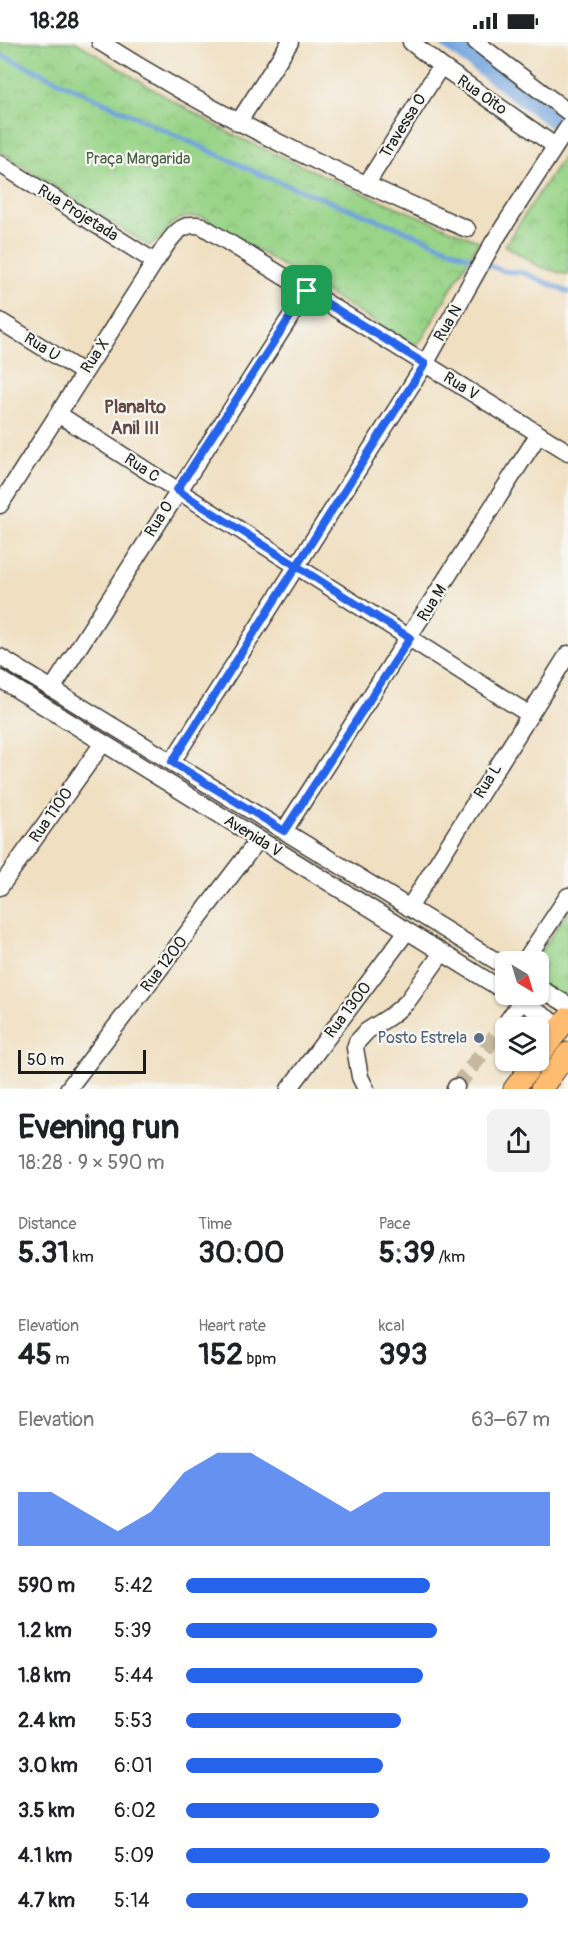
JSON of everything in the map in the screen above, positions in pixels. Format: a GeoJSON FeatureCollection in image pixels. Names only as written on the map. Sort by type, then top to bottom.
{"type":"FeatureCollection","features":[{"type":"Feature","properties":{"kind":"main road"},"geometry":{"type":"LineString","coordinates":[[549,1044],[566,1023]]}},
{"type":"Feature","properties":{"kind":"main road"},"geometry":{"type":"LineString","coordinates":[[541,1089],[568,1053]]}},
{"type":"Feature","properties":{"kind":"main road"},"geometry":{"type":"LineString","coordinates":[[514,1089],[528,1071]]}},
{"type":"Feature","properties":{"kind":"street"},"geometry":{"type":"LineString","coordinates":[[100,42],[124,48],[171,86],[238,123],[366,185],[467,229]]}},
{"type":"Feature","properties":{"kind":"street"},"geometry":{"type":"LineString","coordinates":[[238,123],[290,42]]}},
{"type":"Feature","properties":{"kind":"street","name":"Rua Oito"},"geometry":{"type":"LineString","coordinates":[[411,42],[441,66],[555,146]]}},
{"type":"Feature","properties":{"kind":"street"},"geometry":{"type":"LineString","coordinates":[[476,42],[568,112]]}},
{"type":"Feature","properties":{"kind":"street","name":"Travessa O"},"geometry":{"type":"LineString","coordinates":[[366,185],[441,66]]}},
{"type":"Feature","properties":{"kind":"street","name":"Rua N"},"geometry":{"type":"LineString","coordinates":[[172,762],[425,364],[494,243],[568,127]]}},
{"type":"Feature","properties":{"kind":"street","name":"Rua Projetada"},"geometry":{"type":"LineString","coordinates":[[0,164],[155,262]]}},
{"type":"Feature","properties":{"kind":"street","name":"Rua X"},"geometry":{"type":"LineString","coordinates":[[0,505],[177,230],[188,224],[201,226]]}},
{"type":"Feature","properties":{"kind":"street","name":"Rua V"},"geometry":{"type":"LineString","coordinates":[[201,226],[568,452]]}},
{"type":"Feature","properties":{"kind":"street","name":"Rua O"},"geometry":{"type":"LineString","coordinates":[[52,689],[177,490],[307,291]]}},
{"type":"Feature","properties":{"kind":"street","name":"Rua U"},"geometry":{"type":"LineString","coordinates":[[0,321],[84,373]]}},
{"type":"Feature","properties":{"kind":"street","name":"Rua C"},"geometry":{"type":"LineString","coordinates":[[58,414],[530,715]]}},
{"type":"Feature","properties":{"kind":"street","name":"Rua M"},"geometry":{"type":"LineString","coordinates":[[284,831],[539,434]]}},
{"type":"Feature","properties":{"kind":"street","name":"Rua L"},"geometry":{"type":"LineString","coordinates":[[409,908],[568,654]]}},
{"type":"Feature","properties":{"kind":"street","name":"Avenida V"},"geometry":{"type":"LineString","coordinates":[[0,657],[495,960]]}},
{"type":"Feature","properties":{"kind":"street","name":"Avenida V"},"geometry":{"type":"LineString","coordinates":[[0,679],[495,985]]}},
{"type":"Feature","properties":{"kind":"street","name":"Rua 1100"},"geometry":{"type":"LineString","coordinates":[[0,887],[103,743]]}},
{"type":"Feature","properties":{"kind":"street","name":"Rua 1200"},"geometry":{"type":"LineString","coordinates":[[68,1089],[259,839]]}},
{"type":"Feature","properties":{"kind":"street"},"geometry":{"type":"LineString","coordinates":[[531,951],[568,896]]}},
{"type":"Feature","properties":{"kind":"street","name":"Rua 1300"},"geometry":{"type":"LineString","coordinates":[[289,1089],[407,931]]}},
{"type":"Feature","properties":{"kind":"street"},"geometry":{"type":"LineString","coordinates":[[366,1089],[360,1077],[355,1048],[357,1042],[367,1031],[407,1002],[442,953]]}},
{"type":"Feature","properties":{"kind":"street"},"geometry":{"type":"LineString","coordinates":[[549,994],[568,1005]]}},
{"type":"Feature","properties":{"kind":"street"},"geometry":{"type":"LineString","coordinates":[[529,1005],[566,1023]]}},
{"type":"Feature","properties":{"kind":"green space","name":"Praça Margarida"},"geometry":{"type":"Polygon","coordinates":[[[0,42],[76,42],[233,135],[358,191],[479,241],[422,339],[418,343],[411,344],[203,217],[190,217],[174,222],[162,237],[149,246],[0,152],[0,42]]]}},
{"type":"Feature","properties":{"kind":"green space"},"geometry":{"type":"Polygon","coordinates":[[[440,42],[456,42],[561,121],[558,128],[440,42]]]}},
{"type":"Feature","properties":{"kind":"green space"},"geometry":{"type":"Polygon","coordinates":[[[568,149],[568,275],[538,266],[505,245],[568,149]]]}},
{"type":"Feature","properties":{"kind":"green space"},"geometry":{"type":"Polygon","coordinates":[[[568,910],[568,1002],[549,990],[549,951],[541,951],[568,910]]]}},
{"type":"Feature","properties":{"kind":"waterway"},"geometry":{"type":"LineString","coordinates":[[449,42],[556,121]]}},
{"type":"Feature","properties":{"kind":"waterway"},"geometry":{"type":"LineString","coordinates":[[0,54],[264,176],[503,271],[524,273],[568,292]]}},
{"type":"Feature","properties":{"kind":"tunnel"},"geometry":{"type":"LineString","coordinates":[[456,1087],[495,1037]]}},
{"type":"Feature","properties":{"kind":"place","name":"Posto Estrela"},"geometry":{"type":"Point","coordinates":[479,1038]}},
{"type":"Feature","properties":{"kind":"district","name":"Planalto Anil III"},"geometry":{"type":"Point","coordinates":[135,418]}},
{"type":"Feature","properties":{"kind":"route"},"geometry":{"type":"LineString","coordinates":[[307,291],[177,490],[297,567],[410,638],[284,831],[172,762],[297,567],[425,364],[307,291]]}}]}
